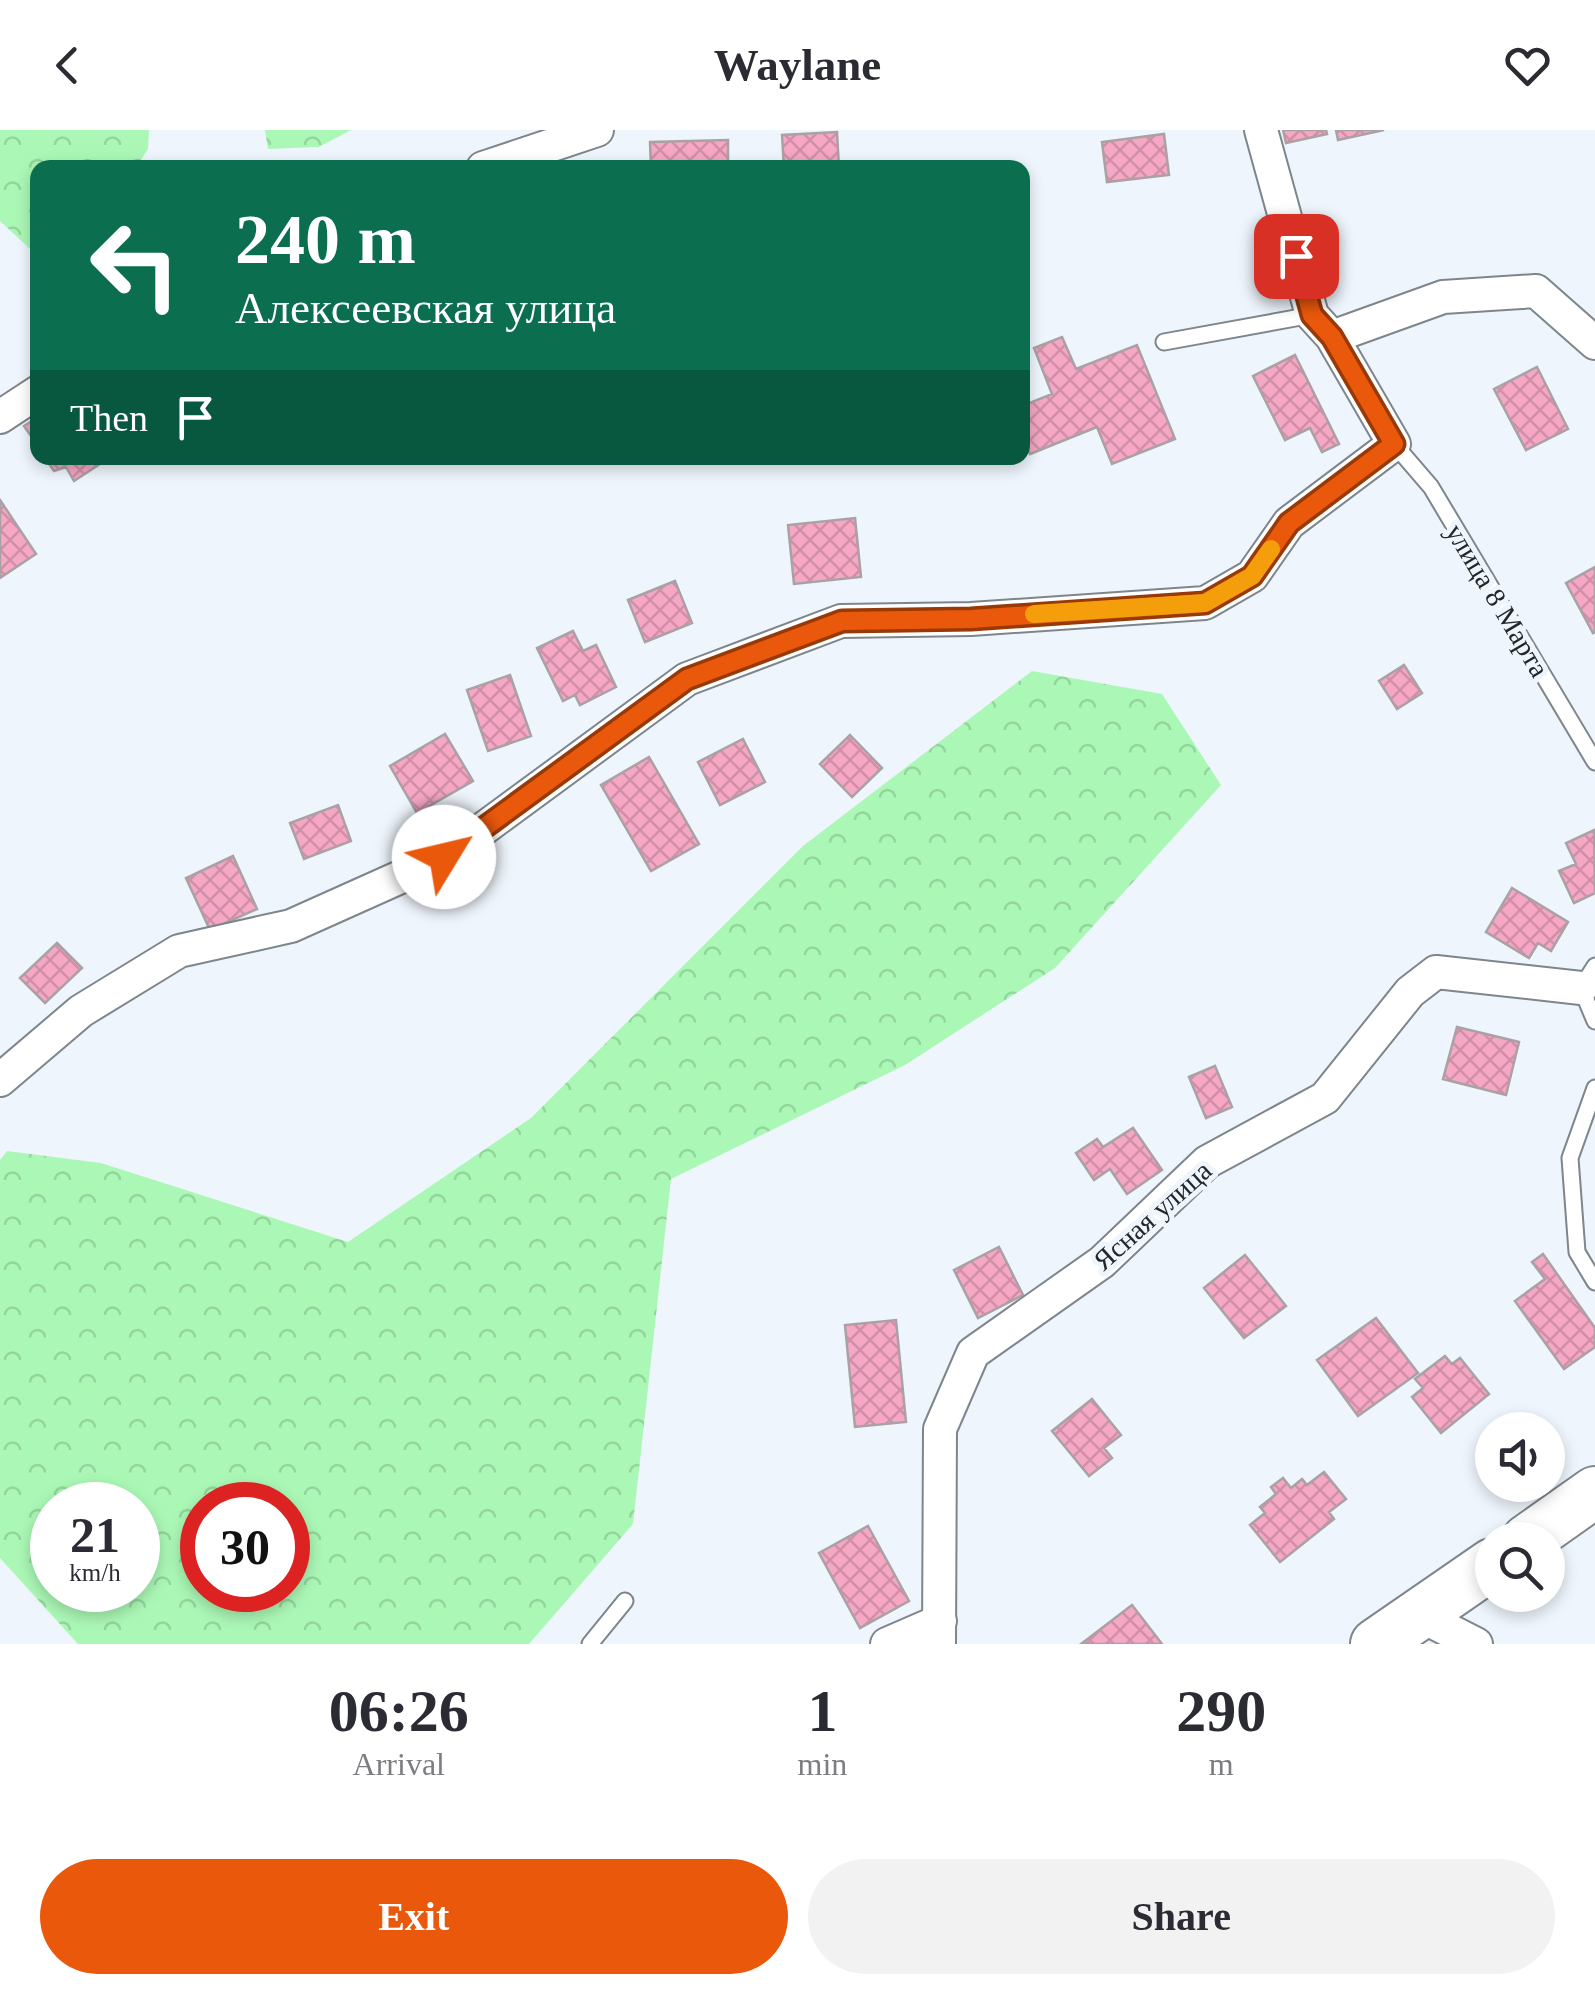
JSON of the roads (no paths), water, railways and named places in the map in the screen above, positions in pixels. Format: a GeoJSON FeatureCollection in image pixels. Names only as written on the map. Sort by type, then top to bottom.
{"type":"FeatureCollection","features":[{"type":"Feature","properties":{"kind":"main road"},"geometry":{"type":"LineString","coordinates":[[1552,1522],[1595,1492]]}},
{"type":"Feature","properties":{"kind":"main road"},"geometry":{"type":"LineString","coordinates":[[1376,1644],[1475,1576]]}},
{"type":"Feature","properties":{"kind":"street"},"geometry":{"type":"LineString","coordinates":[[506,160],[597,130]]}},
{"type":"Feature","properties":{"kind":"street"},"geometry":{"type":"LineString","coordinates":[[0,1080],[80,1010],[179,951],[291,926],[444,857],[687,679],[842,621],[971,619],[1205,603],[1252,576],[1289,523],[1394,444],[1322,326],[1261,130]]}},
{"type":"Feature","properties":{"kind":"street"},"geometry":{"type":"LineString","coordinates":[[1322,326],[1443,297],[1536,291],[1595,343]]}},
{"type":"Feature","properties":{"kind":"street"},"geometry":{"type":"LineString","coordinates":[[0,417],[30,397]]}},
{"type":"Feature","properties":{"kind":"street","name":"Ясная улица"},"geometry":{"type":"LineString","coordinates":[[939,1632],[940,1429],[973,1353],[1102,1262],[1207,1162],[1324,1098],[1410,992],[1436,972],[1588,977]]}},
{"type":"Feature","properties":{"kind":"street"},"geometry":{"type":"LineString","coordinates":[[1419,1615],[1476,1644]]}},
{"type":"Feature","properties":{"kind":"street"},"geometry":{"type":"LineString","coordinates":[[887,1644],[939,1632]]}},
{"type":"Feature","properties":{"kind":"lane"},"geometry":{"type":"LineString","coordinates":[[1164,342],[1322,326]]}},
{"type":"Feature","properties":{"kind":"lane","name":"улица 8 Марта"},"geometry":{"type":"LineString","coordinates":[[1394,444],[1431,487],[1595,762]]}},
{"type":"Feature","properties":{"kind":"lane"},"geometry":{"type":"LineString","coordinates":[[1588,977],[1595,1021]]}},
{"type":"Feature","properties":{"kind":"lane"},"geometry":{"type":"LineString","coordinates":[[1595,1088],[1570,1158],[1578,1252],[1595,1282]]}},
{"type":"Feature","properties":{"kind":"lane"},"geometry":{"type":"LineString","coordinates":[[590,1644],[625,1601]]}}]}
